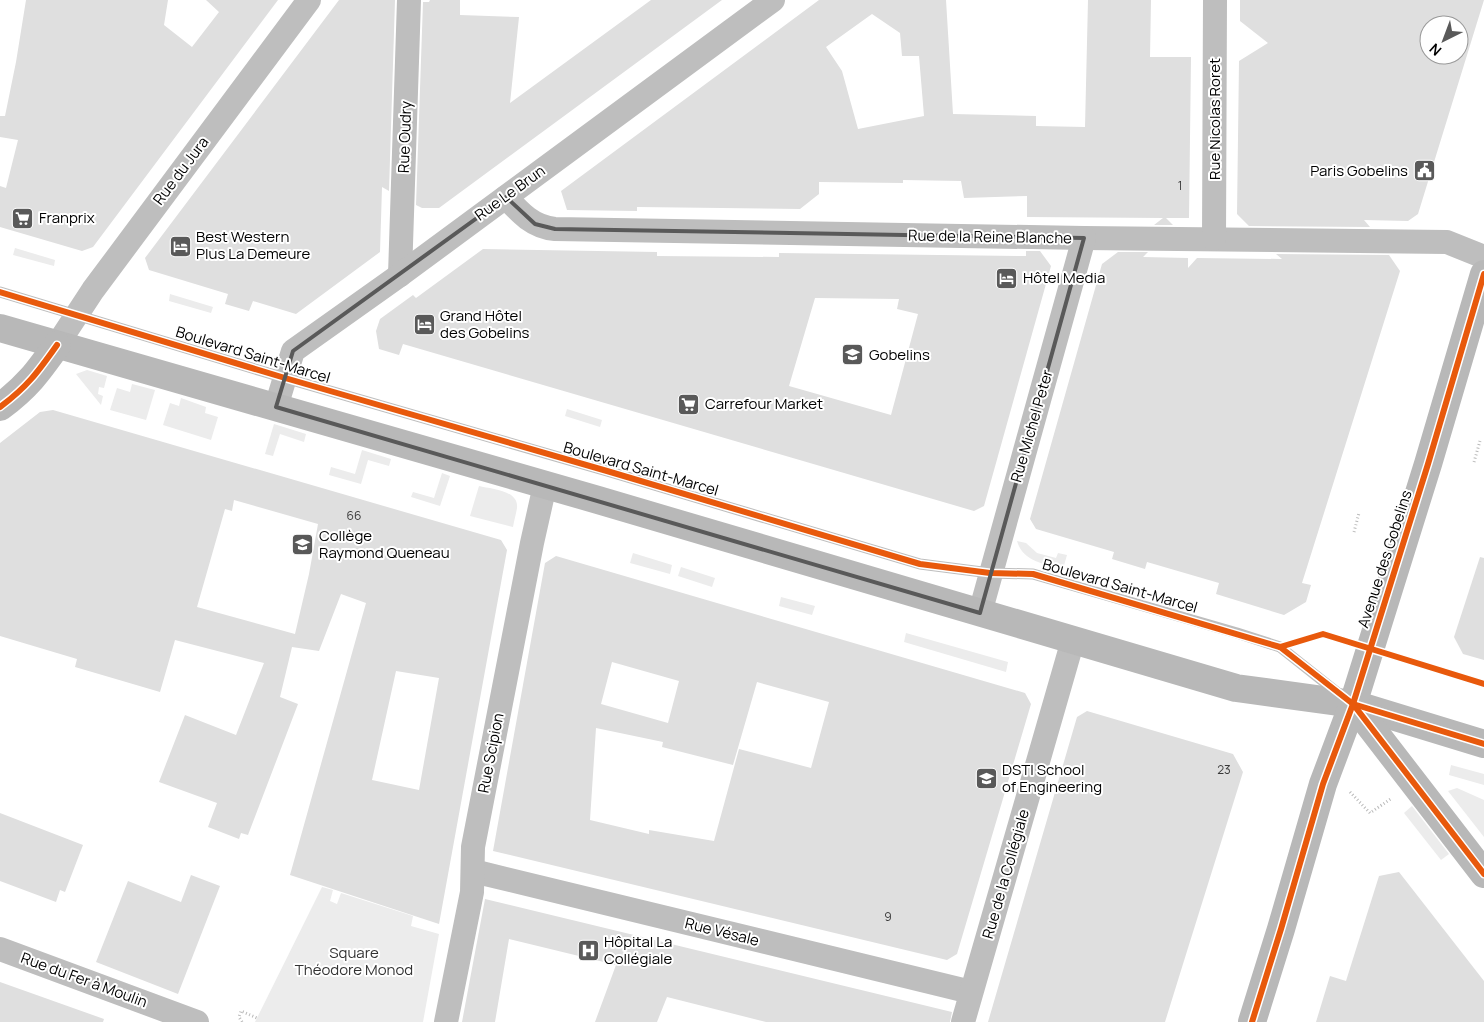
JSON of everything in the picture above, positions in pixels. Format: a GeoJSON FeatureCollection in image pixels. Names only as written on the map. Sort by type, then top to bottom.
{"type":"FeatureCollection","features":[{"type":"Feature","properties":{"kind":"main road","name":"Avenue des Gobelins"},"geometry":{"type":"LineString","coordinates":[[1252,1022],[1282,929],[1323,784],[1352,704],[1428,464],[1484,274]]}},
{"type":"Feature","properties":{"kind":"main road"},"geometry":{"type":"LineString","coordinates":[[0,328],[545,485],[1236,688],[1352,704],[1484,744]]}},
{"type":"Feature","properties":{"kind":"main road"},"geometry":{"type":"LineString","coordinates":[[0,407],[19,393],[36,375],[57,345]]}},
{"type":"Feature","properties":{"kind":"main road"},"geometry":{"type":"LineString","coordinates":[[1352,704],[1484,874]]}},
{"type":"Feature","properties":{"kind":"street","name":"Rue du Jura"},"geometry":{"type":"LineString","coordinates":[[57,345],[76,315],[309,0]]}},
{"type":"Feature","properties":{"kind":"street","name":"Rue Oudry"},"geometry":{"type":"LineString","coordinates":[[400,275],[409,0]]}},
{"type":"Feature","properties":{"kind":"street","name":"Rue Le Brun"},"geometry":{"type":"LineString","coordinates":[[276,407],[293,351],[400,275],[773,0]]}},
{"type":"Feature","properties":{"kind":"street","name":"Rue Nicolas Roret"},"geometry":{"type":"LineString","coordinates":[[1214,239],[1215,0]]}},
{"type":"Feature","properties":{"kind":"street","name":"Rue de la Reine Blanche"},"geometry":{"type":"LineString","coordinates":[[506,197],[518,211],[535,224],[555,229],[1447,242],[1484,257]]}},
{"type":"Feature","properties":{"kind":"street","name":"Rue Michel Peter"},"geometry":{"type":"LineString","coordinates":[[980,613],[1084,238]]}},
{"type":"Feature","properties":{"kind":"street","name":"Rue Scipion"},"geometry":{"type":"LineString","coordinates":[[446,1022],[472,892],[473,847],[545,485]]}},
{"type":"Feature","properties":{"kind":"street","name":"Rue de la Collégiale"},"geometry":{"type":"LineString","coordinates":[[963,1022],[1073,640]]}},
{"type":"Feature","properties":{"kind":"street","name":"Rue Vésale"},"geometry":{"type":"LineString","coordinates":[[473,871],[972,992]]}},
{"type":"Feature","properties":{"kind":"street","name":"Rue du Fer à Moulin"},"geometry":{"type":"LineString","coordinates":[[0,949],[197,1022]]}},
{"type":"Feature","properties":{"kind":"lane","name":"Boulevard Saint-Marcel"},"geometry":{"type":"LineString","coordinates":[[0,292],[285,378],[920,564],[990,573],[1033,574],[1280,647],[1352,704]]}},
{"type":"Feature","properties":{"kind":"path"},"geometry":{"type":"LineString","coordinates":[[1474,462],[1480,441]]}},
{"type":"Feature","properties":{"kind":"path"},"geometry":{"type":"LineString","coordinates":[[1354,532],[1359,513]]}},
{"type":"Feature","properties":{"kind":"path"},"geometry":{"type":"LineString","coordinates":[[1350,792],[1370,812],[1393,797]]}},
{"type":"Feature","properties":{"kind":"path"},"geometry":{"type":"LineString","coordinates":[[242,1022],[239,1017],[241,1011],[257,1018]]}},
{"type":"Feature","properties":{"kind":"highlighted area"},"geometry":{"type":"Polygon","coordinates":[[[506,197],[535,224],[555,229],[1084,238],[980,613],[276,407],[293,351],[506,197]]]}},
{"type":"Feature","properties":{"kind":"green space"},"geometry":{"type":"Polygon","coordinates":[[[15,248],[55,260],[54,266],[13,255],[15,248]]]}},
{"type":"Feature","properties":{"kind":"green space"},"geometry":{"type":"Polygon","coordinates":[[[170,294],[213,307],[211,313],[169,301],[170,294]]]}},
{"type":"Feature","properties":{"kind":"green space"},"geometry":{"type":"Polygon","coordinates":[[[87,370],[107,376],[104,388],[99,387],[98,394],[103,396],[101,405],[76,374],[87,370]]]}},
{"type":"Feature","properties":{"kind":"green space"},"geometry":{"type":"Polygon","coordinates":[[[132,384],[155,390],[146,420],[110,410],[117,388],[130,392],[132,384]]]}},
{"type":"Feature","properties":{"kind":"green space"},"geometry":{"type":"Polygon","coordinates":[[[181,398],[206,407],[205,413],[218,417],[211,440],[163,425],[170,403],[179,406],[181,398]]]}},
{"type":"Feature","properties":{"kind":"green space"},"geometry":{"type":"Polygon","coordinates":[[[567,409],[602,420],[600,427],[565,416],[567,409]]]}},
{"type":"Feature","properties":{"kind":"green space"},"geometry":{"type":"Polygon","coordinates":[[[274,424],[306,434],[304,442],[280,434],[273,456],[265,454],[274,424]]]}},
{"type":"Feature","properties":{"kind":"green space"},"geometry":{"type":"Polygon","coordinates":[[[362,450],[391,459],[389,466],[368,460],[361,484],[329,475],[331,467],[355,474],[362,450]]]}},
{"type":"Feature","properties":{"kind":"green space"},"geometry":{"type":"Polygon","coordinates":[[[442,473],[450,476],[440,506],[411,497],[413,492],[434,498],[442,473]]]}},
{"type":"Feature","properties":{"kind":"green space"},"geometry":{"type":"Polygon","coordinates":[[[479,486],[503,491],[514,497],[517,508],[513,527],[470,516],[479,486]]]}},
{"type":"Feature","properties":{"kind":"green space"},"geometry":{"type":"Polygon","coordinates":[[[1017,541],[1026,543],[1037,553],[1056,558],[1058,553],[1067,555],[1063,569],[1029,558],[1024,554],[1017,541]]]}},
{"type":"Feature","properties":{"kind":"green space"},"geometry":{"type":"Polygon","coordinates":[[[633,553],[672,565],[670,574],[630,563],[633,553]]]}},
{"type":"Feature","properties":{"kind":"green space"},"geometry":{"type":"Polygon","coordinates":[[[681,567],[715,578],[712,587],[678,576],[681,567]]]}},
{"type":"Feature","properties":{"kind":"green space"},"geometry":{"type":"Polygon","coordinates":[[[781,597],[815,606],[812,615],[779,606],[781,597]]]}},
{"type":"Feature","properties":{"kind":"green space"},"geometry":{"type":"Polygon","coordinates":[[[906,633],[1008,662],[1006,672],[904,642],[906,633]]]}},
{"type":"Feature","properties":{"kind":"green space"},"geometry":{"type":"Polygon","coordinates":[[[1451,765],[1484,774],[1484,785],[1449,775],[1451,765]]]}},
{"type":"Feature","properties":{"kind":"green space"},"geometry":{"type":"Polygon","coordinates":[[[1457,788],[1484,800],[1484,837],[1448,791],[1457,788]]]}},
{"type":"Feature","properties":{"kind":"green space"},"geometry":{"type":"Polygon","coordinates":[[[1412,806],[1449,854],[1441,860],[1404,813],[1412,806]]]}},
{"type":"Feature","properties":{"kind":"green space","name":"Square Théodore Monod"},"geometry":{"type":"Polygon","coordinates":[[[322,887],[333,890],[330,901],[337,904],[341,893],[413,916],[411,926],[439,934],[423,1022],[255,1022],[322,887]]]}},
{"type":"Feature","properties":{"kind":"building"},"geometry":{"type":"Polygon","coordinates":[[[26,0],[168,0],[164,25],[192,47],[219,12],[206,0],[278,0],[93,247],[82,251],[0,227],[0,186],[6,188],[18,140],[0,137],[0,116],[5,116],[26,0]]]}},
{"type":"Feature","properties":{"kind":"building"},"geometry":{"type":"Polygon","coordinates":[[[339,0],[395,0],[389,191],[382,187],[380,252],[296,314],[253,301],[249,311],[225,304],[228,294],[149,270],[145,258],[339,0]]]}},
{"type":"Feature","properties":{"kind":"building"},"geometry":{"type":"Polygon","coordinates":[[[430,0],[460,0],[460,15],[519,17],[510,103],[651,0],[722,0],[439,208],[422,208],[416,205],[423,2],[429,2],[430,0]]]}},
{"type":"Feature","properties":{"kind":"building"},"geometry":{"type":"Polygon","coordinates":[[[819,0],[946,0],[953,114],[1036,116],[1036,126],[1085,127],[1088,0],[1151,0],[1150,57],[1191,57],[1189,218],[1166,218],[1173,225],[1154,225],[1163,218],[1027,217],[1027,196],[964,198],[961,181],[903,180],[903,183],[819,182],[819,194],[800,209],[637,207],[637,211],[567,210],[561,191],[819,0]],[[872,14],[826,47],[842,71],[858,129],[924,116],[919,56],[902,56],[900,33],[872,14]]]}},
{"type":"Feature","properties":{"kind":"building"},"geometry":{"type":"Polygon","coordinates":[[[1240,0],[1484,0],[1469,49],[1469,15],[1419,15],[1419,65],[1464,65],[1418,214],[1408,221],[1364,220],[1370,227],[1249,226],[1237,214],[1239,61],[1268,43],[1240,21],[1240,0]]]}},
{"type":"Feature","properties":{"kind":"building"},"geometry":{"type":"Polygon","coordinates":[[[483,249],[657,252],[657,256],[779,257],[779,253],[1026,256],[1026,251],[1040,251],[1051,266],[984,506],[974,511],[403,344],[399,355],[379,349],[376,331],[380,319],[413,295],[416,298],[483,249]],[[815,298],[789,386],[891,415],[918,314],[897,309],[899,299],[815,298]]]}},
{"type":"Feature","properties":{"kind":"building"},"geometry":{"type":"Polygon","coordinates":[[[1118,252],[1148,252],[1143,257],[1188,258],[1188,268],[1197,258],[1282,259],[1276,254],[1389,255],[1400,271],[1302,583],[1311,585],[1306,602],[1284,615],[1216,594],[1219,583],[1147,562],[1145,569],[1112,559],[1114,552],[1036,529],[1030,519],[1102,264],[1118,252]]]}},
{"type":"Feature","properties":{"kind":"building"},"geometry":{"type":"Polygon","coordinates":[[[53,410],[501,540],[507,550],[439,924],[290,875],[366,603],[341,594],[319,651],[292,647],[280,697],[298,704],[248,835],[241,833],[239,839],[208,827],[217,803],[159,782],[185,715],[236,735],[264,663],[175,640],[160,692],[75,667],[77,659],[0,636],[0,443],[40,412],[53,410]],[[234,500],[232,511],[225,509],[197,607],[295,634],[318,524],[234,500]],[[396,671],[372,780],[419,790],[439,678],[396,671]]]}},
{"type":"Feature","properties":{"kind":"building"},"geometry":{"type":"Polygon","coordinates":[[[556,556],[1025,693],[1031,704],[957,954],[947,960],[493,851],[545,563],[556,556]],[[612,662],[601,704],[668,723],[679,681],[612,662]],[[757,682],[733,765],[662,747],[663,742],[596,728],[590,820],[649,834],[649,830],[714,841],[739,749],[811,768],[829,702],[757,682]]]}},
{"type":"Feature","properties":{"kind":"building"},"geometry":{"type":"Polygon","coordinates":[[[1480,557],[1484,558],[1484,660],[1463,654],[1454,637],[1480,557]]]}},
{"type":"Feature","properties":{"kind":"building"},"geometry":{"type":"Polygon","coordinates":[[[1087,711],[1233,754],[1243,772],[1165,1022],[988,1022],[1077,717],[1087,711]]]}},
{"type":"Feature","properties":{"kind":"building"},"geometry":{"type":"Polygon","coordinates":[[[0,813],[83,845],[65,892],[60,890],[56,902],[0,881],[0,813]]]}},
{"type":"Feature","properties":{"kind":"building"},"geometry":{"type":"Polygon","coordinates":[[[1399,872],[1484,981],[1484,1022],[1316,1022],[1330,976],[1346,981],[1379,876],[1399,872]]]}},
{"type":"Feature","properties":{"kind":"building"},"geometry":{"type":"Polygon","coordinates":[[[191,875],[220,886],[178,994],[96,962],[128,881],[181,902],[191,875]]]}},
{"type":"Feature","properties":{"kind":"building","name":"Hôpital La Collégiale"},"geometry":{"type":"Polygon","coordinates":[[[485,899],[952,1012],[950,1022],[766,1022],[667,997],[657,1022],[595,1022],[616,965],[509,939],[495,1022],[462,1022],[485,899]]]}},
{"type":"Feature","properties":{"kind":"building"},"geometry":{"type":"Polygon","coordinates":[[[0,982],[104,1019],[103,1022],[0,1022],[0,982]]]}},
{"type":"Feature","properties":{"kind":"cycle path"},"geometry":{"type":"LineString","coordinates":[[1252,1022],[1323,784],[1353,704],[1428,464],[1484,274]]}},
{"type":"Feature","properties":{"kind":"cycle path"},"geometry":{"type":"LineString","coordinates":[[0,292],[285,378],[920,564],[990,573],[1033,574],[1280,647],[1353,704],[1484,874]]}},
{"type":"Feature","properties":{"kind":"cycle path"},"geometry":{"type":"LineString","coordinates":[[0,407],[32,379],[57,345]]}},
{"type":"Feature","properties":{"kind":"cycle path"},"geometry":{"type":"LineString","coordinates":[[1280,647],[1323,634],[1484,684]]}},
{"type":"Feature","properties":{"kind":"cycle path"},"geometry":{"type":"LineString","coordinates":[[1353,704],[1484,744]]}},
{"type":"Feature","properties":{"kind":"place","name":"Paris Gobelins"},"geometry":{"type":"Point","coordinates":[1424,171]}},
{"type":"Feature","properties":{"kind":"place","name":"Franprix"},"geometry":{"type":"Point","coordinates":[23,218]}},
{"type":"Feature","properties":{"kind":"place","name":"Best Western Plus La Demeure"},"geometry":{"type":"Point","coordinates":[180,246]}},
{"type":"Feature","properties":{"kind":"place","name":"Hôtel Media"},"geometry":{"type":"Point","coordinates":[1007,278]}},
{"type":"Feature","properties":{"kind":"place","name":"Grand Hôtel des Gobelins"},"geometry":{"type":"Point","coordinates":[424,325]}},
{"type":"Feature","properties":{"kind":"place","name":"Gobelins"},"geometry":{"type":"Point","coordinates":[853,355]}},
{"type":"Feature","properties":{"kind":"place","name":"Carrefour Market"},"geometry":{"type":"Point","coordinates":[689,404]}},
{"type":"Feature","properties":{"kind":"place","name":"Collège Raymond Queneau"},"geometry":{"type":"Point","coordinates":[303,545]}},
{"type":"Feature","properties":{"kind":"place","name":"DSTI School of Engineering"},"geometry":{"type":"Point","coordinates":[986,779]}},
{"type":"Feature","properties":{"kind":"place","name":"Hôpital La Collégiale"},"geometry":{"type":"Point","coordinates":[588,951]}}]}
